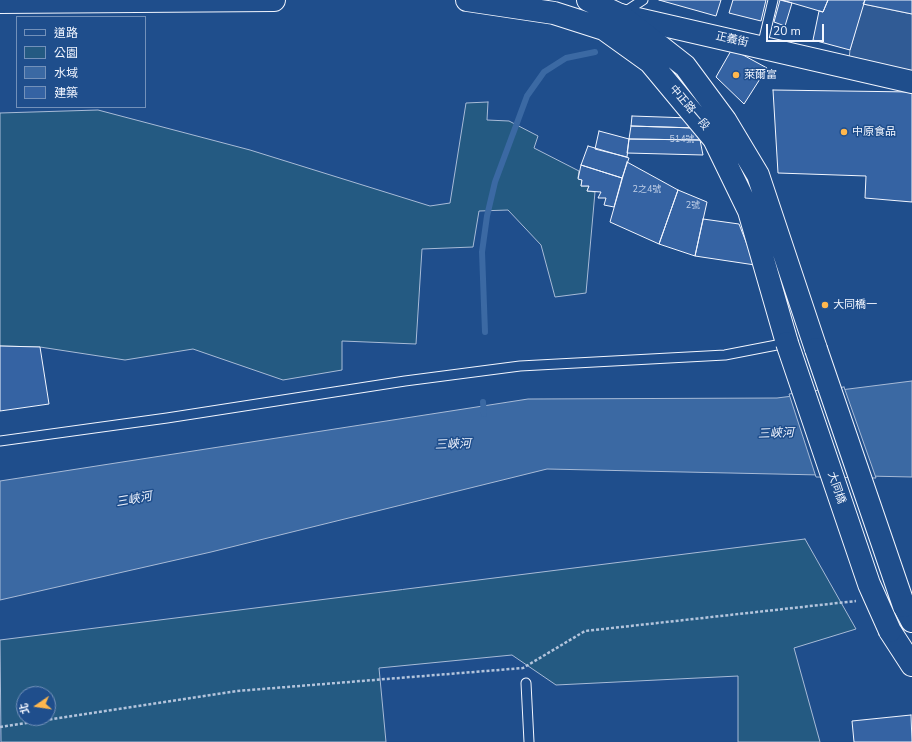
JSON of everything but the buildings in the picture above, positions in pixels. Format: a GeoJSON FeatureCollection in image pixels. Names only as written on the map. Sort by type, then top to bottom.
{"type":"FeatureCollection","features":[{"type":"Feature","properties":{"kind":"main road"},"geometry":{"type":"LineString","coordinates":[[0,2],[274,0]]}},
{"type":"Feature","properties":{"kind":"main road","name":"中正路一段"},"geometry":{"type":"LineString","coordinates":[[467,0],[554,13],[604,29],[650,62],[714,139],[749,211],[787,343]]}},
{"type":"Feature","properties":{"kind":"main road","name":"中正路一段"},"geometry":{"type":"LineString","coordinates":[[588,0],[620,15],[685,66],[725,120],[758,175],[816,349],[908,613]]}},
{"type":"Feature","properties":{"kind":"main road"},"geometry":{"type":"LineString","coordinates":[[604,29],[620,15]]}},
{"type":"Feature","properties":{"kind":"main road","name":"正義街"},"geometry":{"type":"LineString","coordinates":[[620,15],[912,82]]}},
{"type":"Feature","properties":{"kind":"main road","name":"大同橋"},"geometry":{"type":"LineString","coordinates":[[787,343],[869,584],[890,631],[912,665]]}},
{"type":"Feature","properties":{"kind":"lane"},"geometry":{"type":"LineString","coordinates":[[620,15],[643,0]]}},
{"type":"Feature","properties":{"kind":"lane"},"geometry":{"type":"LineString","coordinates":[[762,48],[773,0]]}},
{"type":"Feature","properties":{"kind":"lane"},"geometry":{"type":"LineString","coordinates":[[0,441],[167,418],[405,381],[505,368],[725,355],[787,343]]}},
{"type":"Feature","properties":{"kind":"lane"},"geometry":{"type":"LineString","coordinates":[[526,683],[529,742]]}},
{"type":"Feature","properties":{"kind":"path"},"geometry":{"type":"LineString","coordinates":[[0,727],[237,691],[524,668],[585,631],[856,601]]}},
{"type":"Feature","properties":{"kind":"green space"},"geometry":{"type":"Polygon","coordinates":[[[488,102],[487,120],[509,121],[538,136],[534,148],[579,171],[578,178],[582,180],[581,186],[589,186],[587,191],[595,192],[586,293],[555,297],[541,245],[508,210],[479,211],[473,247],[422,249],[416,344],[342,341],[342,370],[283,380],[193,349],[125,360],[40,347],[0,346],[0,113],[98,110],[250,150],[430,206],[450,203],[466,103],[488,102]]]}},
{"type":"Feature","properties":{"kind":"green space"},"geometry":{"type":"Polygon","coordinates":[[[805,539],[856,629],[794,648],[820,742],[738,742],[738,676],[556,685],[512,655],[379,668],[386,742],[1,742],[0,640],[805,539]]]}},
{"type":"Feature","properties":{"kind":"shaded area"},"geometry":{"type":"Polygon","coordinates":[[[863,4],[912,14],[912,73],[849,59],[850,50],[863,4]]]}},
{"type":"Feature","properties":{"kind":"water","name":"三峽河"},"geometry":{"type":"Polygon","coordinates":[[[912,381],[912,477],[547,469],[211,552],[0,600],[0,481],[528,399],[777,398],[912,381]]]}},
{"type":"Feature","properties":{"kind":"pier"},"geometry":{"type":"Polygon","coordinates":[[[844,387],[876,478],[816,477],[789,394],[844,387]]]}},
{"type":"Feature","properties":{"kind":"waterway"},"geometry":{"type":"LineString","coordinates":[[485,332],[482,252],[487,216],[495,182],[527,96],[544,72],[566,58],[595,52]]}},
{"type":"Feature","properties":{"kind":"waterway"},"geometry":{"type":"LineString","coordinates":[[483,402],[484,414]]}},
{"type":"Feature","properties":{"kind":"place","name":"萊爾富"},"geometry":{"type":"Point","coordinates":[736,75]}},
{"type":"Feature","properties":{"kind":"place","name":"中原食品"},"geometry":{"type":"Point","coordinates":[844,132]}},
{"type":"Feature","properties":{"kind":"place","name":"大同橋一"},"geometry":{"type":"Point","coordinates":[825,305]}}]}
